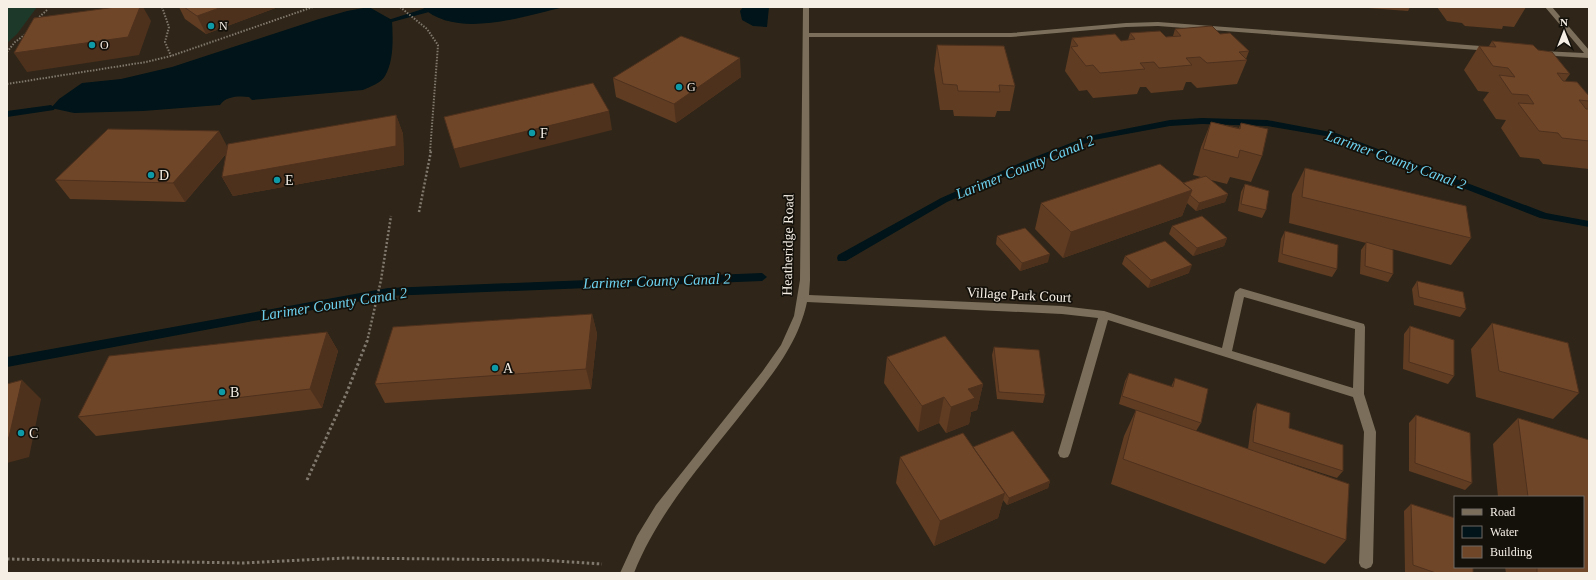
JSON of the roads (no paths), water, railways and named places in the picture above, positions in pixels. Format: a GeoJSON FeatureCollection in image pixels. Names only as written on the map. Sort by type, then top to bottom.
{"type":"FeatureCollection","features":[{"type":"Feature","properties":{"kind":"street","name":"Heatheridge Road"},"geometry":{"type":"LineString","coordinates":[[628,570],[642,538],[660,508],[782,355],[798,322],[805,298],[806,7]]}},
{"type":"Feature","properties":{"kind":"street"},"geometry":{"type":"LineString","coordinates":[[1548,7],[1589,55]]}},
{"type":"Feature","properties":{"kind":"street"},"geometry":{"type":"LineString","coordinates":[[806,35],[1011,35],[1158,24],[1503,50]]}},
{"type":"Feature","properties":{"kind":"street"},"geometry":{"type":"LineString","coordinates":[[1534,52],[1589,55]]}},
{"type":"Feature","properties":{"kind":"street"},"geometry":{"type":"LineString","coordinates":[[1226,353],[1240,292],[1360,327],[1358,394],[1370,432],[1366,562]]}},
{"type":"Feature","properties":{"kind":"street","name":"Village Park Court"},"geometry":{"type":"LineString","coordinates":[[805,298],[1062,310],[1104,315],[1358,394]]}},
{"type":"Feature","properties":{"kind":"street"},"geometry":{"type":"LineString","coordinates":[[1064,453],[1104,315]]}},
{"type":"Feature","properties":{"kind":"water"},"geometry":{"type":"Polygon","coordinates":[[[369,7],[392,20],[392,49],[390,63],[385,76],[378,83],[363,90],[252,100],[249,97],[237,97],[229,98],[220,105],[143,111],[74,113],[51,108],[59,99],[82,83],[121,79],[172,67],[319,19],[347,11],[369,7]]]}},
{"type":"Feature","properties":{"kind":"water"},"geometry":{"type":"Polygon","coordinates":[[[422,7],[564,7],[511,20],[472,24],[453,22],[436,17],[422,7]]]}},
{"type":"Feature","properties":{"kind":"water"},"geometry":{"type":"Polygon","coordinates":[[[743,7],[769,7],[767,27],[753,26],[742,20],[740,11],[743,7]]]}},
{"type":"Feature","properties":{"kind":"waterway"},"geometry":{"type":"LineString","coordinates":[[392,20],[426,10]]}},
{"type":"Feature","properties":{"kind":"waterway"},"geometry":{"type":"LineString","coordinates":[[7,114],[51,108]]}},
{"type":"Feature","properties":{"kind":"waterway","name":"Larimer County Canal 2"},"geometry":{"type":"LineString","coordinates":[[842,258],[944,200],[1030,162],[1092,138],[1170,123],[1202,121],[1267,123],[1333,135],[1544,216],[1589,224]]}},
{"type":"Feature","properties":{"kind":"waterway","name":"Larimer County Canal 2"},"geometry":{"type":"LineString","coordinates":[[7,362],[388,292],[762,277]]}},
{"type":"Feature","properties":{"kind":"place","name":"N"},"geometry":{"type":"Point","coordinates":[211,26]}},
{"type":"Feature","properties":{"kind":"place","name":"O"},"geometry":{"type":"Point","coordinates":[92,45]}},
{"type":"Feature","properties":{"kind":"place","name":"G"},"geometry":{"type":"Point","coordinates":[679,87]}},
{"type":"Feature","properties":{"kind":"place","name":"F"},"geometry":{"type":"Point","coordinates":[532,133]}},
{"type":"Feature","properties":{"kind":"place","name":"D"},"geometry":{"type":"Point","coordinates":[151,175]}},
{"type":"Feature","properties":{"kind":"place","name":"E"},"geometry":{"type":"Point","coordinates":[277,180]}},
{"type":"Feature","properties":{"kind":"place","name":"A"},"geometry":{"type":"Point","coordinates":[495,368]}},
{"type":"Feature","properties":{"kind":"place","name":"B"},"geometry":{"type":"Point","coordinates":[222,392]}},
{"type":"Feature","properties":{"kind":"place","name":"C"},"geometry":{"type":"Point","coordinates":[21,433]}}]}
